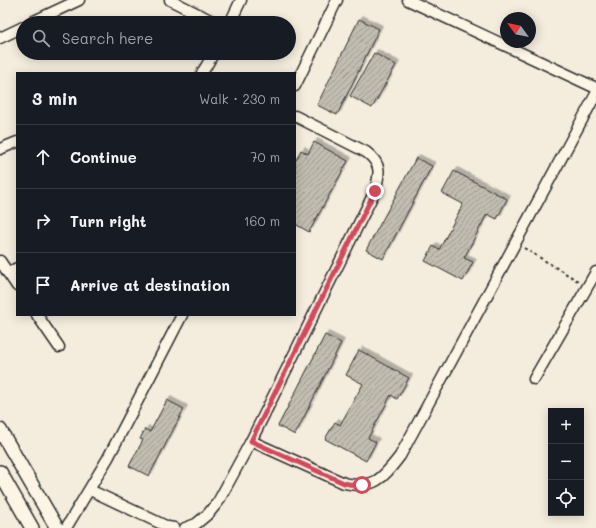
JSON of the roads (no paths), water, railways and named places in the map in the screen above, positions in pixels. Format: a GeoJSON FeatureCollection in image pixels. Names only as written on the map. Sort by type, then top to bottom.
{"type":"FeatureCollection","features":[{"type":"Feature","properties":{"kind":"street"},"geometry":{"type":"LineString","coordinates":[[45,16],[79,0]]}},
{"type":"Feature","properties":{"kind":"street"},"geometry":{"type":"LineString","coordinates":[[170,0],[202,16]]}},
{"type":"Feature","properties":{"kind":"street"},"geometry":{"type":"LineString","coordinates":[[233,16],[241,0]]}},
{"type":"Feature","properties":{"kind":"street"},"geometry":{"type":"LineString","coordinates":[[296,84],[337,0]]}},
{"type":"Feature","properties":{"kind":"street"},"geometry":{"type":"LineString","coordinates":[[408,0],[596,88]]}},
{"type":"Feature","properties":{"kind":"street"},"geometry":{"type":"LineString","coordinates":[[0,38],[16,30]]}},
{"type":"Feature","properties":{"kind":"street"},"geometry":{"type":"LineString","coordinates":[[203,72],[210,60]]}},
{"type":"Feature","properties":{"kind":"street"},"geometry":{"type":"LineString","coordinates":[[251,441],[344,483],[362,485],[374,483],[386,474],[400,456],[596,94]]}},
{"type":"Feature","properties":{"kind":"street"},"geometry":{"type":"LineString","coordinates":[[185,528],[196,524],[208,514],[218,502],[251,441],[375,191],[378,180],[378,168],[374,158],[366,152],[296,117]]}},
{"type":"Feature","properties":{"kind":"street"},"geometry":{"type":"LineString","coordinates":[[0,149],[16,142]]}},
{"type":"Feature","properties":{"kind":"street"},"geometry":{"type":"LineString","coordinates":[[0,261],[12,271],[16,283]]}},
{"type":"Feature","properties":{"kind":"street"},"geometry":{"type":"LineString","coordinates":[[534,379],[596,272]]}},
{"type":"Feature","properties":{"kind":"street"},"geometry":{"type":"LineString","coordinates":[[38,316],[59,347]]}},
{"type":"Feature","properties":{"kind":"street"},"geometry":{"type":"LineString","coordinates":[[66,528],[90,490],[129,419],[181,316]]}},
{"type":"Feature","properties":{"kind":"street"},"geometry":{"type":"LineString","coordinates":[[0,430],[57,528]]}},
{"type":"Feature","properties":{"kind":"street"},"geometry":{"type":"LineString","coordinates":[[0,472],[32,528]]}},
{"type":"Feature","properties":{"kind":"street"},"geometry":{"type":"LineString","coordinates":[[90,490],[168,527],[174,528]]}}]}
